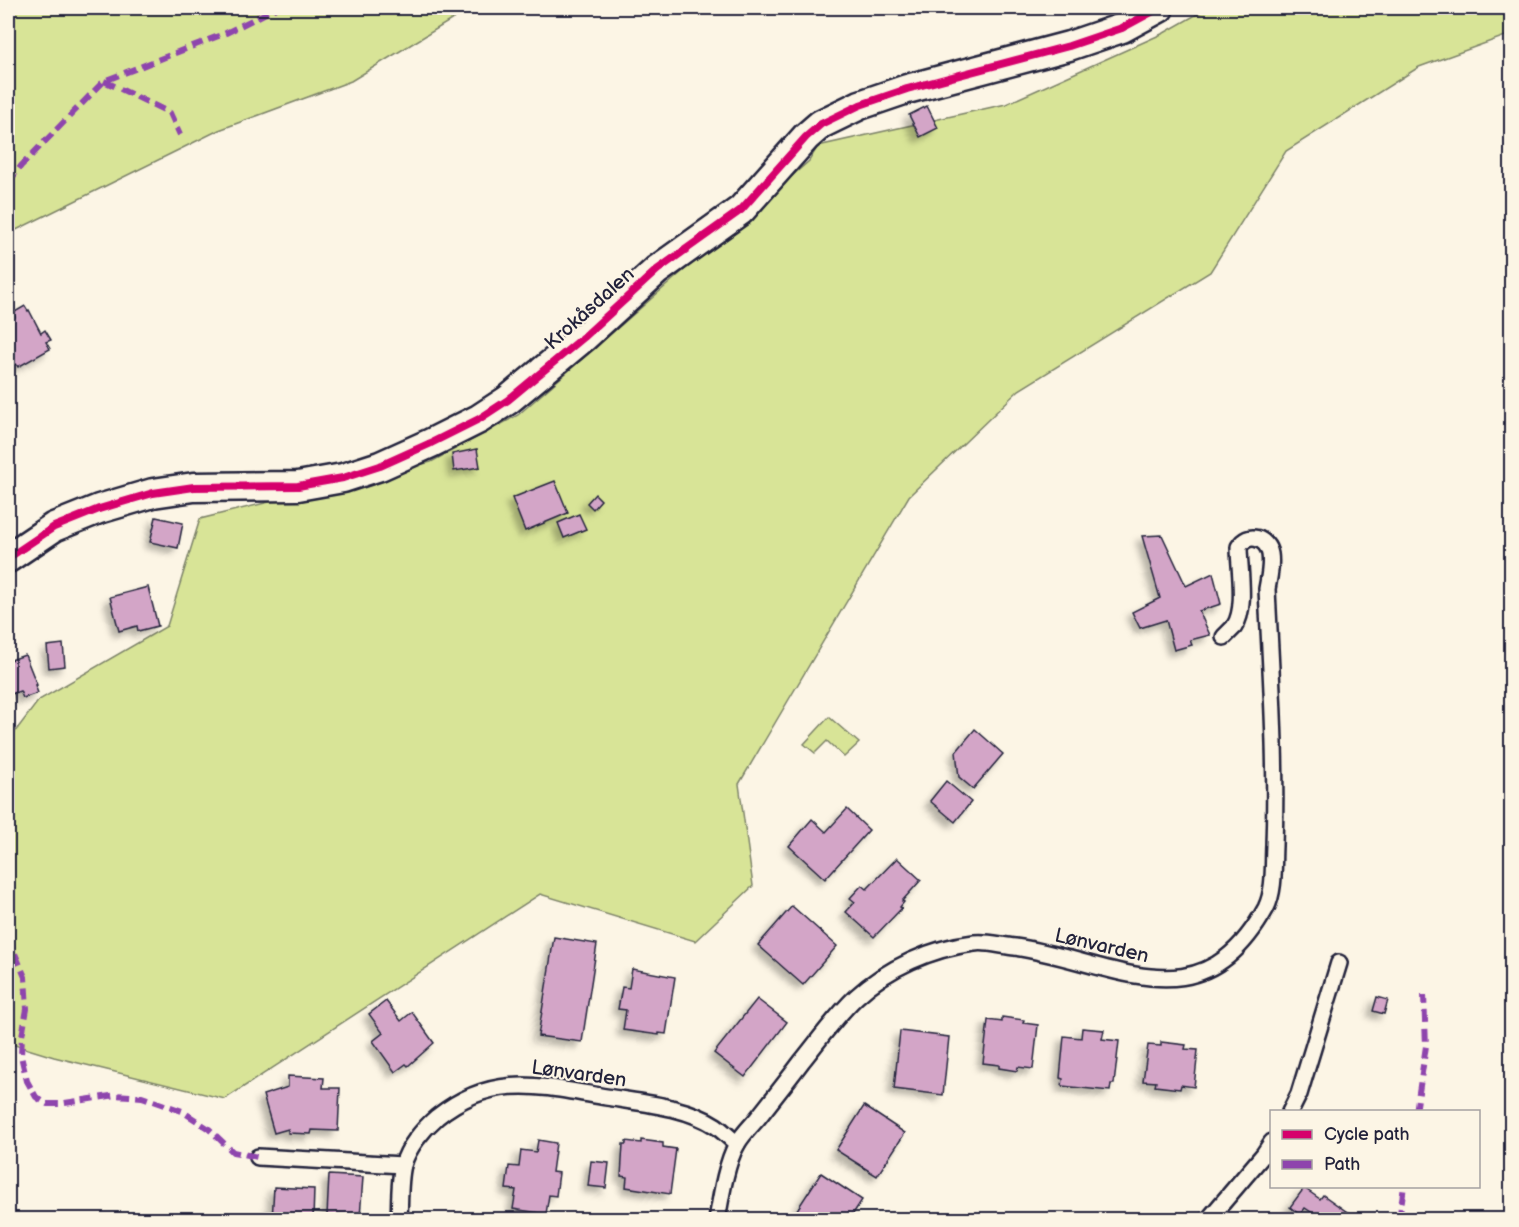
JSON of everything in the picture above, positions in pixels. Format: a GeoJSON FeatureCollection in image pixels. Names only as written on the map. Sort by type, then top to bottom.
{"type":"FeatureCollection","features":[{"type":"Feature","properties":{"kind":"street","name":"Krokåsdalen"},"geometry":{"type":"LineString","coordinates":[[8,558],[54,527],[99,508],[153,493],[194,487],[298,486],[343,478],[380,466],[431,443],[478,419],[508,400],[584,337],[657,270],[741,210],[806,137],[821,124],[860,105],[907,89],[1030,58],[1111,32],[1160,8]]}},
{"type":"Feature","properties":{"kind":"lane","name":"Lønvarden"},"geometry":{"type":"LineString","coordinates":[[717,1220],[723,1186],[737,1144],[825,1032],[856,997],[883,976],[916,959],[945,948],[977,942],[1033,950],[1128,975],[1156,979],[1185,977],[1211,968],[1236,951],[1267,906],[1272,883],[1275,799],[1267,589],[1272,564],[1270,551],[1264,542],[1256,537],[1243,540],[1239,547],[1241,600],[1235,626],[1224,637]]}},
{"type":"Feature","properties":{"kind":"lane"},"geometry":{"type":"LineString","coordinates":[[1291,1110],[1299,1094],[1339,963]]}},
{"type":"Feature","properties":{"kind":"lane","name":"Lønvarden"},"geometry":{"type":"LineString","coordinates":[[399,1220],[403,1165],[412,1145],[427,1125],[474,1093],[505,1086],[545,1087],[662,1107],[694,1116],[716,1126],[737,1144]]}},
{"type":"Feature","properties":{"kind":"lane"},"geometry":{"type":"LineString","coordinates":[[1208,1220],[1270,1145]]}},
{"type":"Feature","properties":{"kind":"lane"},"geometry":{"type":"LineString","coordinates":[[258,1157],[403,1165]]}},
{"type":"Feature","properties":{"kind":"green space"},"geometry":{"type":"Polygon","coordinates":[[[8,8],[471,8],[351,81],[219,130],[8,234],[8,8]]]}},
{"type":"Feature","properties":{"kind":"green space"},"geometry":{"type":"Polygon","coordinates":[[[1208,8],[1511,8],[1511,34],[1419,67],[1286,151],[1210,272],[1019,390],[909,496],[739,784],[753,886],[695,941],[540,894],[225,1099],[54,1057],[8,1043],[8,741],[39,700],[167,626],[200,519],[431,462],[518,415],[809,161],[818,146],[1006,104],[1164,33],[1208,8]]]}},
{"type":"Feature","properties":{"kind":"green space"},"geometry":{"type":"Polygon","coordinates":[[[829,717],[859,743],[844,757],[827,741],[815,753],[804,744],[829,717]]]}},
{"type":"Feature","properties":{"kind":"building"},"geometry":{"type":"Polygon","coordinates":[[[927,106],[938,128],[920,137],[909,115],[927,106]]]}},
{"type":"Feature","properties":{"kind":"building"},"geometry":{"type":"Polygon","coordinates":[[[25,306],[41,333],[45,330],[51,340],[46,342],[50,349],[18,367],[16,364],[8,368],[8,333],[12,330],[8,322],[15,317],[13,313],[25,306]]]}},
{"type":"Feature","properties":{"kind":"building"},"geometry":{"type":"Polygon","coordinates":[[[477,449],[480,467],[454,471],[452,454],[477,449]]]}},
{"type":"Feature","properties":{"kind":"building"},"geometry":{"type":"Polygon","coordinates":[[[555,481],[568,513],[525,531],[512,498],[555,481]]]}},
{"type":"Feature","properties":{"kind":"building"},"geometry":{"type":"Polygon","coordinates":[[[595,494],[601,500],[593,509],[587,503],[595,494]]]}},
{"type":"Feature","properties":{"kind":"building"},"geometry":{"type":"Polygon","coordinates":[[[579,514],[586,529],[564,538],[558,523],[579,514]]]}},
{"type":"Feature","properties":{"kind":"building"},"geometry":{"type":"Polygon","coordinates":[[[156,517],[183,523],[178,548],[150,542],[156,517]]]}},
{"type":"Feature","properties":{"kind":"building"},"geometry":{"type":"Polygon","coordinates":[[[1162,535],[1186,586],[1213,573],[1221,604],[1199,611],[1210,635],[1190,640],[1192,645],[1174,650],[1166,620],[1140,628],[1132,612],[1160,598],[1142,536],[1162,535]]]}},
{"type":"Feature","properties":{"kind":"building"},"geometry":{"type":"Polygon","coordinates":[[[148,587],[158,626],[138,631],[137,626],[119,631],[110,597],[148,587]]]}},
{"type":"Feature","properties":{"kind":"building"},"geometry":{"type":"Polygon","coordinates":[[[63,644],[65,666],[49,668],[47,646],[63,644]]]}},
{"type":"Feature","properties":{"kind":"building"},"geometry":{"type":"Polygon","coordinates":[[[25,655],[38,693],[23,698],[20,691],[9,695],[8,661],[25,655]]]}},
{"type":"Feature","properties":{"kind":"building"},"geometry":{"type":"Polygon","coordinates":[[[975,729],[1003,754],[973,789],[959,777],[956,752],[975,729]]]}},
{"type":"Feature","properties":{"kind":"building"},"geometry":{"type":"Polygon","coordinates":[[[946,781],[971,802],[955,822],[930,801],[946,781]]]}},
{"type":"Feature","properties":{"kind":"building"},"geometry":{"type":"Polygon","coordinates":[[[847,809],[869,830],[825,879],[789,846],[812,819],[826,832],[847,809]]]}},
{"type":"Feature","properties":{"kind":"building"},"geometry":{"type":"Polygon","coordinates":[[[897,858],[921,880],[902,901],[904,902],[900,907],[902,908],[874,937],[846,912],[855,902],[850,898],[862,885],[867,889],[897,858]]]}},
{"type":"Feature","properties":{"kind":"building"},"geometry":{"type":"Polygon","coordinates":[[[792,906],[837,946],[803,985],[758,945],[792,906]]]}},
{"type":"Feature","properties":{"kind":"building"},"geometry":{"type":"Polygon","coordinates":[[[554,937],[597,944],[582,1042],[538,1036],[554,937]]]}},
{"type":"Feature","properties":{"kind":"building"},"geometry":{"type":"Polygon","coordinates":[[[632,969],[675,977],[666,1034],[623,1030],[626,1010],[618,1009],[622,987],[629,988],[632,969]]]}},
{"type":"Feature","properties":{"kind":"building"},"geometry":{"type":"Polygon","coordinates":[[[1377,997],[1388,1000],[1384,1014],[1373,1011],[1377,997]]]}},
{"type":"Feature","properties":{"kind":"building"},"geometry":{"type":"Polygon","coordinates":[[[757,999],[787,1022],[745,1077],[714,1053],[757,999]]]}},
{"type":"Feature","properties":{"kind":"building"},"geometry":{"type":"Polygon","coordinates":[[[386,1001],[401,1021],[412,1012],[434,1043],[408,1066],[406,1064],[395,1072],[373,1041],[383,1033],[369,1014],[386,1001]]]}},
{"type":"Feature","properties":{"kind":"building"},"geometry":{"type":"Polygon","coordinates":[[[1002,1017],[1024,1020],[1023,1023],[1038,1025],[1033,1069],[1018,1067],[1017,1071],[983,1063],[988,1020],[1002,1022],[1002,1017]]]}},
{"type":"Feature","properties":{"kind":"building"},"geometry":{"type":"Polygon","coordinates":[[[1082,1028],[1104,1030],[1102,1039],[1119,1041],[1114,1084],[1111,1084],[1110,1091],[1062,1086],[1063,1079],[1060,1078],[1064,1036],[1081,1038],[1082,1028]]]}},
{"type":"Feature","properties":{"kind":"building"},"geometry":{"type":"Polygon","coordinates":[[[900,1031],[949,1037],[943,1095],[894,1089],[900,1031]]]}},
{"type":"Feature","properties":{"kind":"building"},"geometry":{"type":"Polygon","coordinates":[[[1161,1042],[1186,1045],[1185,1049],[1198,1050],[1194,1087],[1181,1085],[1180,1089],[1155,1086],[1156,1082],[1143,1081],[1148,1045],[1161,1046],[1161,1042]]]}},
{"type":"Feature","properties":{"kind":"building"},"geometry":{"type":"Polygon","coordinates":[[[288,1076],[324,1078],[323,1088],[340,1088],[338,1131],[312,1130],[311,1134],[288,1133],[288,1129],[274,1133],[263,1095],[288,1087],[288,1076]]]}},
{"type":"Feature","properties":{"kind":"building"},"geometry":{"type":"Polygon","coordinates":[[[864,1106],[905,1133],[877,1176],[836,1150],[864,1106]]]}},
{"type":"Feature","properties":{"kind":"building"},"geometry":{"type":"Polygon","coordinates":[[[538,1140],[556,1143],[552,1172],[559,1173],[556,1196],[549,1195],[546,1214],[513,1209],[516,1190],[506,1189],[509,1166],[519,1167],[521,1150],[536,1152],[538,1140]]]}},
{"type":"Feature","properties":{"kind":"building"},"geometry":{"type":"Polygon","coordinates":[[[641,1140],[663,1143],[663,1147],[676,1149],[670,1194],[626,1187],[627,1177],[621,1176],[623,1144],[626,1144],[626,1141],[641,1143],[641,1140]]]}},
{"type":"Feature","properties":{"kind":"building"},"geometry":{"type":"Polygon","coordinates":[[[591,1161],[609,1163],[606,1188],[588,1186],[591,1161]]]}},
{"type":"Feature","properties":{"kind":"building"},"geometry":{"type":"Polygon","coordinates":[[[821,1173],[862,1200],[849,1220],[791,1219],[821,1173]]]}},
{"type":"Feature","properties":{"kind":"building"},"geometry":{"type":"Polygon","coordinates":[[[329,1175],[363,1177],[360,1217],[327,1215],[329,1175]]]}},
{"type":"Feature","properties":{"kind":"building"},"geometry":{"type":"Polygon","coordinates":[[[274,1187],[314,1189],[313,1220],[272,1220],[274,1187]]]}},
{"type":"Feature","properties":{"kind":"building"},"geometry":{"type":"Polygon","coordinates":[[[1304,1188],[1320,1199],[1323,1195],[1350,1214],[1346,1220],[1306,1220],[1311,1212],[1305,1208],[1300,1215],[1290,1207],[1304,1188]]]}},
{"type":"Feature","properties":{"kind":"marked path"},"geometry":{"type":"LineString","coordinates":[[8,183],[21,166],[104,81],[226,33],[276,8]]}},
{"type":"Feature","properties":{"kind":"marked path"},"geometry":{"type":"LineString","coordinates":[[104,81],[170,113],[180,135]]}},
{"type":"Feature","properties":{"kind":"marked path"},"geometry":{"type":"LineString","coordinates":[[8,937],[25,977],[27,1009],[21,1056],[27,1081],[36,1097],[47,1104],[116,1095],[142,1097],[182,1111],[209,1129],[233,1152],[258,1157]]}},
{"type":"Feature","properties":{"kind":"marked path"},"geometry":{"type":"LineString","coordinates":[[1416,1110],[1426,1046],[1424,995]]}},
{"type":"Feature","properties":{"kind":"marked path"},"geometry":{"type":"LineString","coordinates":[[1399,1220],[1404,1188]]}},
{"type":"Feature","properties":{"kind":"cycle path"},"geometry":{"type":"LineString","coordinates":[[8,558],[54,527],[99,509],[153,493],[194,487],[298,486],[343,478],[380,466],[431,443],[479,419],[508,400],[584,337],[657,270],[741,210],[806,137],[821,124],[860,105],[907,89],[1069,46],[1122,28],[1159,8]]}}]}
